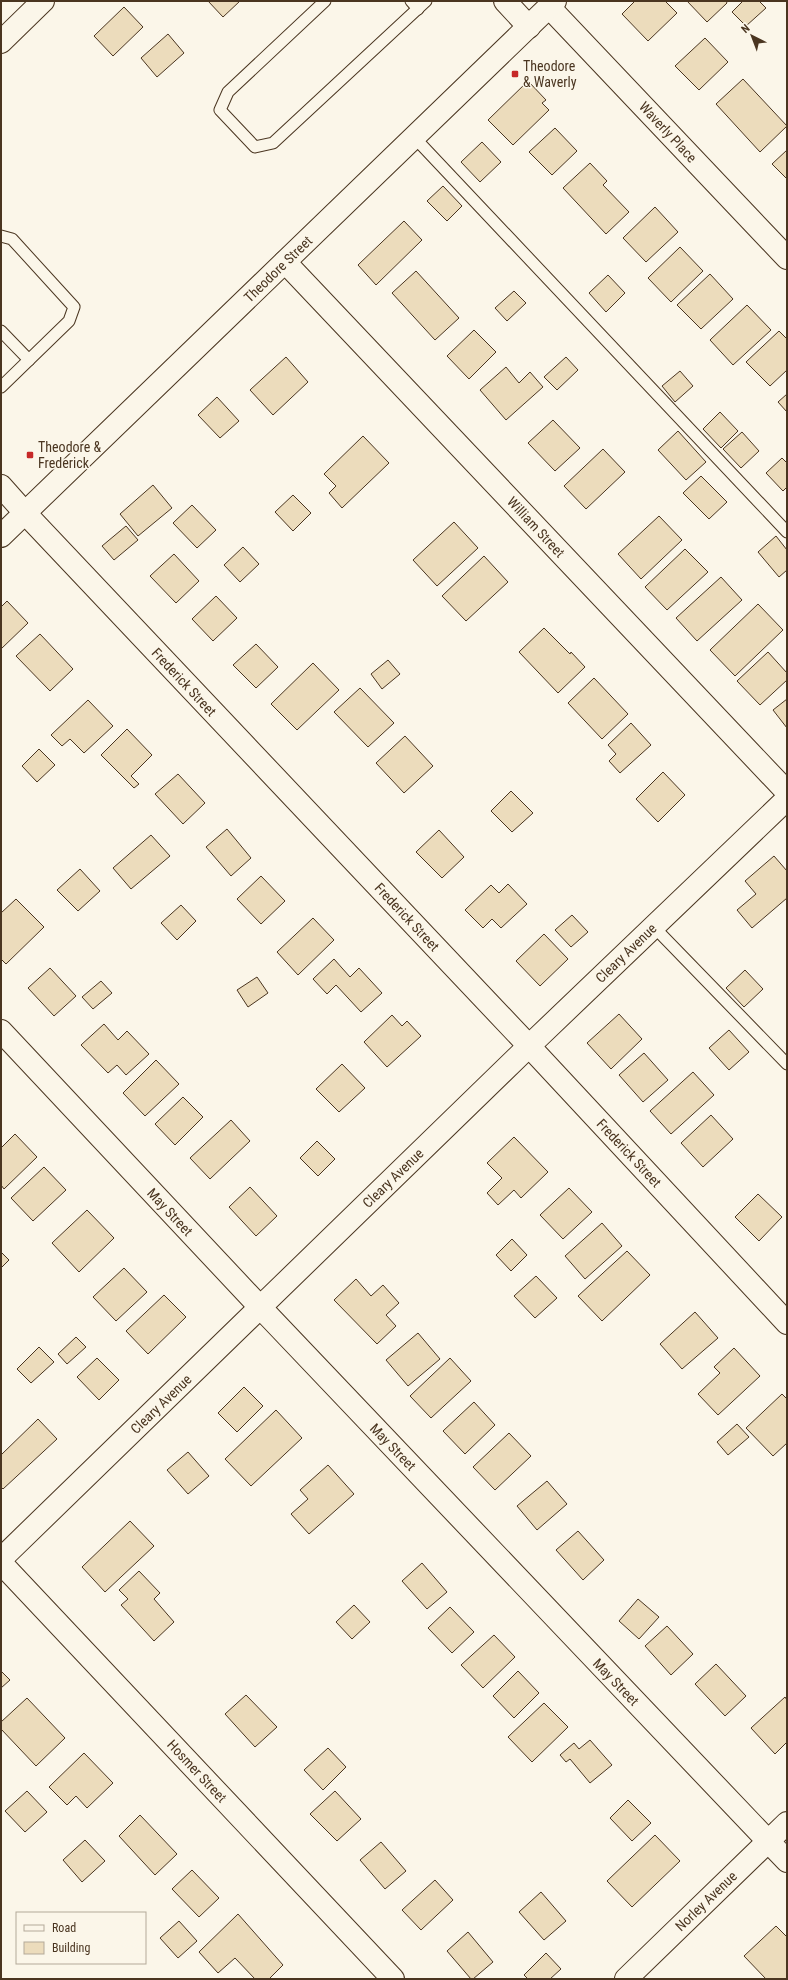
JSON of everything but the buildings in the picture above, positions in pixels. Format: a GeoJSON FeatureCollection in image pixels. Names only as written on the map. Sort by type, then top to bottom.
{"type":"FeatureCollection","features":[{"type":"Feature","properties":{"kind":"street"},"geometry":{"type":"LineString","coordinates":[[1,42],[43,1]]}},
{"type":"Feature","properties":{"kind":"street"},"geometry":{"type":"LineString","coordinates":[[505,1],[529,27]]}},
{"type":"Feature","properties":{"kind":"street","name":"Theodore Street"},"geometry":{"type":"LineString","coordinates":[[1,536],[552,4]]}},
{"type":"Feature","properties":{"kind":"street","name":"Waverly Place"},"geometry":{"type":"LineString","coordinates":[[552,4],[787,258]]}},
{"type":"Feature","properties":{"kind":"street","name":"William Street"},"geometry":{"type":"LineString","coordinates":[[285,262],[787,792]]}},
{"type":"Feature","properties":{"kind":"street","name":"Frederick Street"},"geometry":{"type":"LineString","coordinates":[[1,486],[530,1046],[787,1323]]}},
{"type":"Feature","properties":{"kind":"street","name":"Cleary Avenue"},"geometry":{"type":"LineString","coordinates":[[1,1559],[787,799]]}},
{"type":"Feature","properties":{"kind":"street","name":"May Street"},"geometry":{"type":"LineString","coordinates":[[1,1031],[260,1308],[787,1861]]}},
{"type":"Feature","properties":{"kind":"street","name":"Hosmer Street"},"geometry":{"type":"LineString","coordinates":[[1,1563],[393,1979]]}},
{"type":"Feature","properties":{"kind":"street","name":"Norley Avenue"},"geometry":{"type":"LineString","coordinates":[[626,1979],[787,1824]]}},
{"type":"Feature","properties":{"kind":"lane"},"geometry":{"type":"LineString","coordinates":[[324,1],[228,92],[220,110],[255,147],[273,143],[418,4]]}},
{"type":"Feature","properties":{"kind":"lane"},"geometry":{"type":"LineString","coordinates":[[414,137],[787,532]]}},
{"type":"Feature","properties":{"kind":"lane"},"geometry":{"type":"LineString","coordinates":[[1,236],[12,239],[74,307],[69,321],[1,387]]}},
{"type":"Feature","properties":{"kind":"lane"},"geometry":{"type":"LineString","coordinates":[[1,331],[29,360]]}},
{"type":"Feature","properties":{"kind":"lane"},"geometry":{"type":"LineString","coordinates":[[654,927],[787,1064]]}},
{"type":"Feature","properties":{"kind":"place","name":"Theodore & Waverly"},"geometry":{"type":"Point","coordinates":[515,74]}},
{"type":"Feature","properties":{"kind":"place","name":"Theodore & Frederick"},"geometry":{"type":"Point","coordinates":[30,455]}}]}
